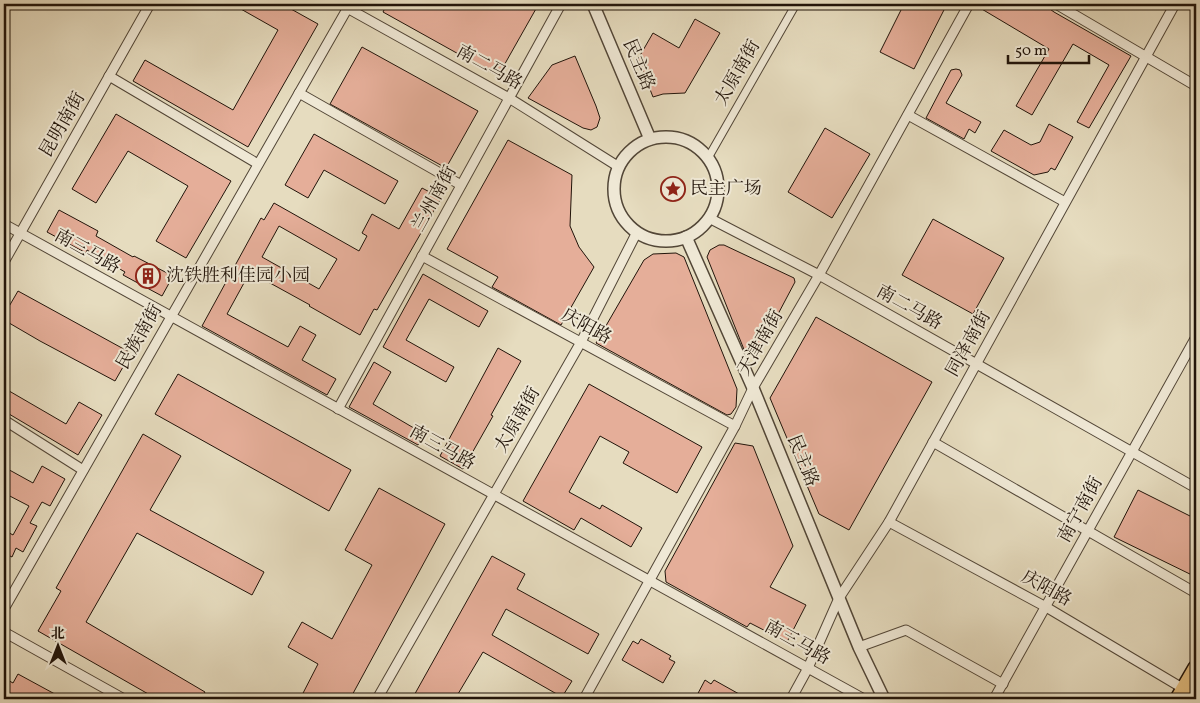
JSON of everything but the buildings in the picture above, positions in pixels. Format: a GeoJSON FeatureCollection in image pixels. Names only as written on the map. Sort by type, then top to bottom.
{"type":"FeatureCollection","features":[{"type":"Feature","properties":{"kind":"main road"},"geometry":{"type":"LineString","coordinates":[[1181,694],[1196,668]]}},
{"type":"Feature","properties":{"kind":"street","name":"昆明南街"},"geometry":{"type":"LineString","coordinates":[[4,262],[150,4]]}},
{"type":"Feature","properties":{"kind":"street","name":"兰州南街"},"geometry":{"type":"LineString","coordinates":[[338,409],[561,4]]}},
{"type":"Feature","properties":{"kind":"street","name":"民主路"},"geometry":{"type":"LineString","coordinates":[[593,4],[650,139]]}},
{"type":"Feature","properties":{"kind":"street","name":"太原南街"},"geometry":{"type":"LineString","coordinates":[[708,158],[796,4]]}},
{"type":"Feature","properties":{"kind":"street","name":"天津南街"},"geometry":{"type":"LineString","coordinates":[[584,699],[735,426],[753,388],[819,275],[969,4]]}},
{"type":"Feature","properties":{"kind":"street"},"geometry":{"type":"LineString","coordinates":[[1056,4],[1196,86]]}},
{"type":"Feature","properties":{"kind":"street","name":"同泽南街"},"geometry":{"type":"LineString","coordinates":[[791,699],[808,668],[839,598],[889,522],[1174,4]]}},
{"type":"Feature","properties":{"kind":"street","name":"南二马路"},"geometry":{"type":"LineString","coordinates":[[346,5],[509,98],[619,167]]}},
{"type":"Feature","properties":{"kind":"street","name":"民族南街"},"geometry":{"type":"LineString","coordinates":[[4,609],[299,93],[346,5]]}},
{"type":"Feature","properties":{"kind":"street"},"geometry":{"type":"LineString","coordinates":[[109,76],[258,164]]}},
{"type":"Feature","properties":{"kind":"street"},"geometry":{"type":"LineString","coordinates":[[299,93],[461,185]]}},
{"type":"Feature","properties":{"kind":"street"},"geometry":{"type":"LineString","coordinates":[[908,115],[1065,202]]}},
{"type":"Feature","properties":{"kind":"street"},"geometry":{"type":"LineString","coordinates":[[666,137],[682,139],[696,146],[708,158],[715,172],[718,188],[716,203],[709,218],[699,229],[686,237],[670,241],[652,239],[637,232],[626,222],[618,210],[614,195],[614,181],[626,155],[637,146],[650,139],[666,137]]}},
{"type":"Feature","properties":{"kind":"street","name":"南二马路"},"geometry":{"type":"LineString","coordinates":[[709,218],[819,275],[1196,488]]}},
{"type":"Feature","properties":{"kind":"street","name":"南三马路"},"geometry":{"type":"LineString","coordinates":[[4,224],[864,699]]}},
{"type":"Feature","properties":{"kind":"street","name":"太原南街"},"geometry":{"type":"LineString","coordinates":[[378,699],[581,342],[637,232]]}},
{"type":"Feature","properties":{"kind":"street","name":"民主路"},"geometry":{"type":"LineString","coordinates":[[686,237],[753,388],[839,598],[884,699]]}},
{"type":"Feature","properties":{"kind":"street","name":"庆阳路"},"geometry":{"type":"LineString","coordinates":[[422,256],[735,426]]}},
{"type":"Feature","properties":{"kind":"street","name":"南宁南街"},"geometry":{"type":"LineString","coordinates":[[994,699],[1196,336]]}},
{"type":"Feature","properties":{"kind":"street"},"geometry":{"type":"LineString","coordinates":[[4,420],[83,470]]}},
{"type":"Feature","properties":{"kind":"street"},"geometry":{"type":"LineString","coordinates":[[933,442],[1196,593]]}},
{"type":"Feature","properties":{"kind":"street","name":"庆阳路"},"geometry":{"type":"LineString","coordinates":[[889,522],[1046,607],[1181,694]]}},
{"type":"Feature","properties":{"kind":"street"},"geometry":{"type":"LineString","coordinates":[[860,647],[906,630],[1003,684]]}},
{"type":"Feature","properties":{"kind":"street"},"geometry":{"type":"LineString","coordinates":[[4,632],[124,699]]}},
{"type":"Feature","properties":{"kind":"place","name":"民主广场"},"geometry":{"type":"Point","coordinates":[673,189]}},
{"type":"Feature","properties":{"kind":"place","name":"沈铁胜利佳园小园"},"geometry":{"type":"Point","coordinates":[148,276]}}]}
